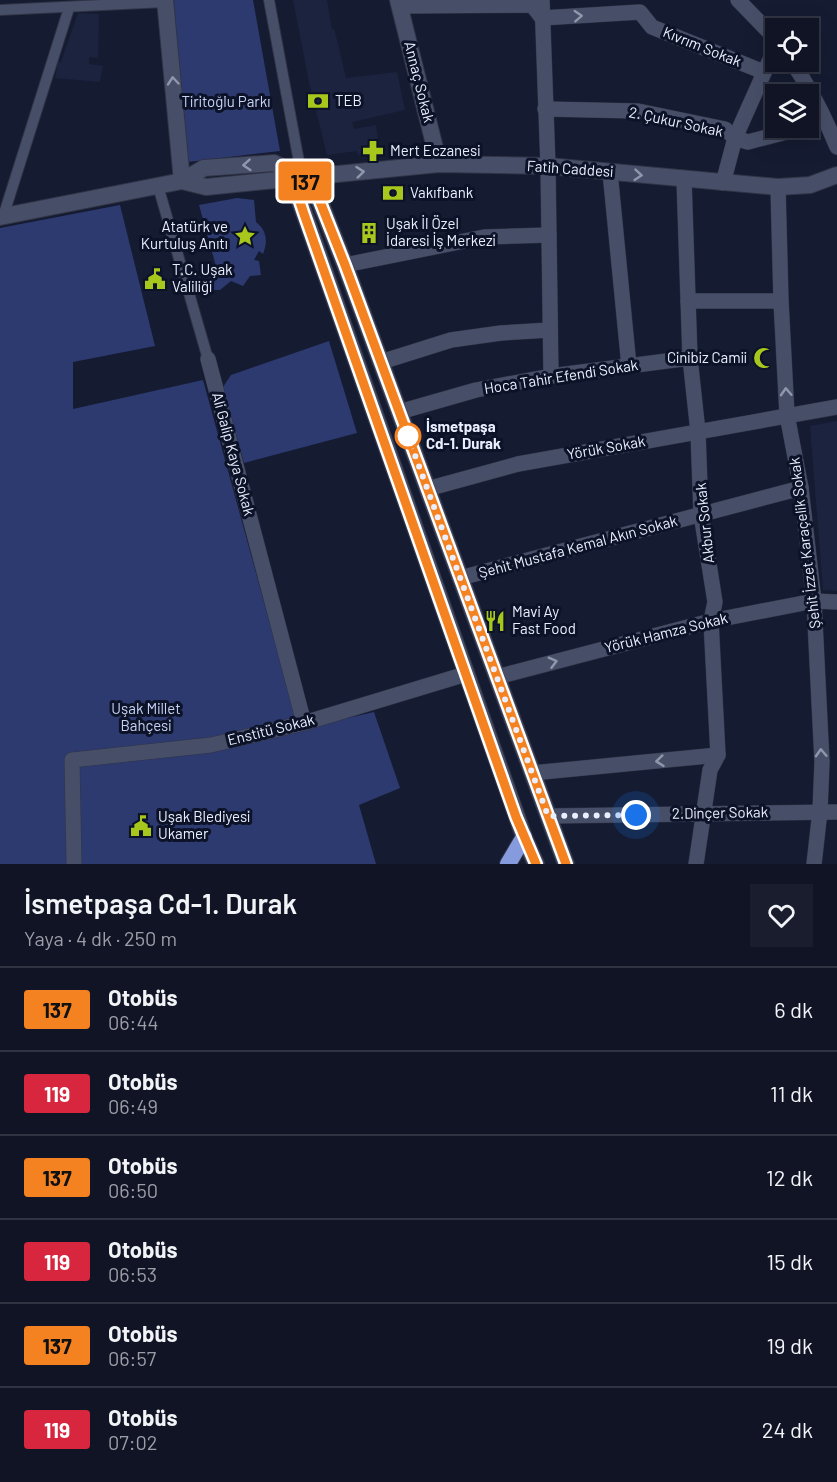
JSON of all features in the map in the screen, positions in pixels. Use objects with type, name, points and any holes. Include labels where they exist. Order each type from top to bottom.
[{"type":"highway","points":[[508,864],[524,837]]},
{"type":"main road","points":[[165,1],[182,181]]},
{"type":"main road","name":"Annaç Sokak","points":[[399,3],[439,164]]},
{"type":"main road","points":[[1,216],[182,181],[204,168],[274,163],[302,178],[315,189],[566,864]]},
{"type":"main road","name":"Fatih Caddesi","points":[[302,178],[439,164],[548,166],[778,186],[810,185],[837,175]]},
{"type":"main road","points":[[302,178],[297,193],[524,837],[536,864]]},
{"type":"street","points":[[269,0],[302,178]]},
{"type":"street","points":[[542,0],[548,166],[551,376]]},
{"type":"street","points":[[738,0],[765,28]]},
{"type":"street","points":[[0,10],[165,1]]},
{"type":"street","points":[[399,3],[532,5],[542,18]]},
{"type":"street","points":[[1,216],[69,8]]},
{"type":"street","name":"Kıvrım Sokak","points":[[542,18],[640,12],[652,27],[764,72]]},
{"type":"street","points":[[723,183],[735,138],[764,72]]},
{"type":"street","points":[[800,72],[827,121],[837,147]]},
{"type":"street","name":"2. Çukur Sokak","points":[[545,109],[638,111],[725,129],[735,138],[748,142],[765,138]]},
{"type":"street","points":[[819,123],[827,121]]},
{"type":"street","points":[[610,172],[629,366]]},
{"type":"street","name":"Akbur Sokak","points":[[684,179],[690,358],[698,432],[701,514],[715,602],[711,621],[718,755],[710,770],[696,864]]},
{"type":"street","name":"Ali Galip Kaya Sokak","points":[[158,186],[208,359],[304,723]]},
{"type":"street","name":"Şehit İzzet Karaçelik Sokak","points":[[778,186],[787,415],[801,488],[814,601],[822,762],[820,811],[814,864]]},
{"type":"street","points":[[345,265],[484,237],[549,235]]},
{"type":"street","points":[[688,301],[781,301]]},
{"type":"street","points":[[381,362],[451,340],[501,333],[550,330]]},
{"type":"street","name":"Hoca Tahir Efendi Sokak","points":[[399,412],[476,390],[551,376],[690,358]]},
{"type":"street","name":"Yörük Sokak","points":[[428,489],[518,464],[837,407]]},
{"type":"street","name":"Şehit Mustafa Kemal Akın Sokak","points":[[460,578],[801,488]]},
{"type":"street","name":"Yörük Hamza Sokak","points":[[497,677],[711,621],[814,601],[837,602]]},
{"type":"street","name":"Enstitü Sokak","points":[[74,864],[72,760],[211,745],[304,723],[466,674]]},
{"type":"street","points":[[532,773],[718,755]]},
{"type":"street","name":"2.Dinçer Sokak","points":[[548,816],[837,812]]},
{"type":"shaded area","points":[[293,0],[327,0],[332,29],[334,29],[346,78],[397,72],[405,110],[352,122],[354,129],[376,125],[380,153],[358,155],[357,151],[327,155],[309,82]]},
{"type":"shaded area","points":[[78,13],[99,14],[98,58],[89,57],[89,64],[103,66],[100,82],[55,78],[58,62],[61,62]]},
{"type":"shaded area","points":[[837,421],[837,591],[823,590],[810,426]]},
{"type":"green space","name":"Tiritoğlu Parkı","points":[[170,0],[253,0],[280,151],[188,162]]},
{"type":"green space","points":[[237,198],[254,200],[256,222],[260,225],[266,241],[263,254],[259,251],[254,260],[259,261],[261,275],[250,276],[243,286],[231,281],[220,290],[214,290],[210,287],[209,278],[217,270],[199,205]]},
{"type":"green space","name":"Uşak Millet Bahçesi","points":[[120,205],[155,346],[73,362],[73,409],[203,380],[299,729],[374,712],[400,788],[359,805],[376,864],[0,864],[0,228]]},
{"type":"green space","points":[[329,341],[357,433],[244,463],[223,387],[231,375]]},
{"type":"bus line","name":"137","points":[[536,864],[516,817],[304,214],[297,193],[302,178],[315,189],[345,265],[566,864]]},
{"type":"place","name":"TEB","points":[[318,101]]},
{"type":"place","name":"Mert Eczanesi","points":[[373,151]]},
{"type":"place","name":"Vakıfbank","points":[[393,193]]},
{"type":"place","name":"Uşak İl Özel İdaresi İş Merkezi","points":[[369,233]]},
{"type":"place","name":"Atatürk ve Kurtuluş Anıtı","points":[[245,236]]},
{"type":"place","name":"T.C. Uşak Valiliği","points":[[155,279]]},
{"type":"place","name":"Cinibiz Camii","points":[[764,358]]},
{"type":"place","name":"İsmetpaşa Cd-1. Durak","points":[[408,436]]},
{"type":"place","name":"Mavi Ay Fast Food","points":[[495,621]]},
{"type":"place","name":"Uşak Blediyesi Ukamer","points":[[141,826]]},
{"type":"route","points":[[408,436],[406,431],[548,816],[636,815]]}]
